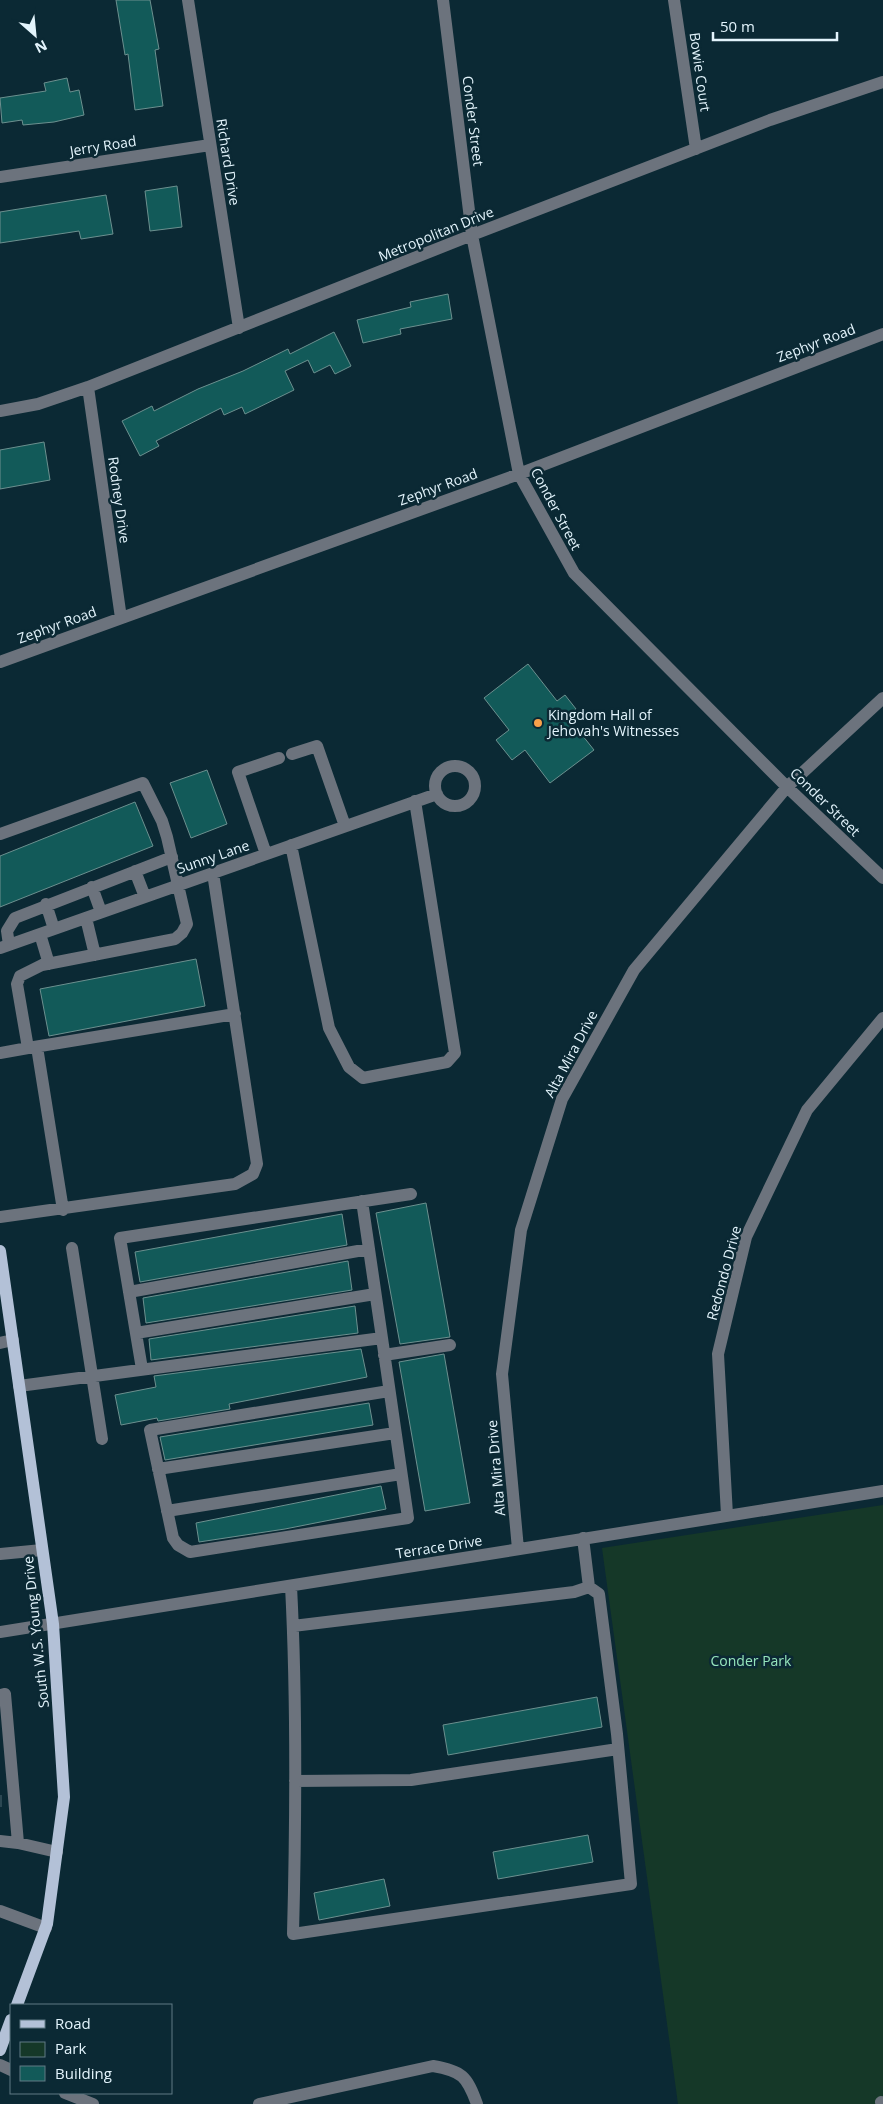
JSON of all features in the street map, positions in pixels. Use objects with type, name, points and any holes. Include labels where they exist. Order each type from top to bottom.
[{"type":"main road","name":"South W.S. Young Drive","points":[[0,1251],[6,1342],[19,1386],[53,1624],[64,1797],[46,1928],[17,2004]]},
{"type":"main road","points":[[0,2050],[10,2023]]},
{"type":"street","name":"Richard Drive","points":[[188,0],[239,328]]},
{"type":"street","name":"Conder Street","points":[[443,0],[472,235],[519,474],[574,573],[787,787],[883,878]]},
{"type":"street","name":"Bowie Court","points":[[674,0],[696,149]]},
{"type":"street","name":"Metropolitan Drive","points":[[0,411],[38,404],[88,387],[472,235],[770,120],[883,82]]},
{"type":"street","name":"Jerry Road","points":[[0,177],[210,145]]},
{"type":"street","name":"Zephyr Road","points":[[0,662],[519,474],[883,334]]},
{"type":"street","name":"Rodney Drive","points":[[88,387],[121,618]]},
{"type":"street","name":"Alta Mira Drive","points":[[518,1549],[502,1374],[521,1230],[562,1099],[634,970],[787,787],[883,698]]},
{"type":"street","points":[[292,754],[317,746],[345,826]]},
{"type":"street","points":[[266,854],[238,772],[279,758]]},
{"type":"street","points":[[0,834],[143,783],[162,821],[187,924],[182,933],[175,939],[49,964],[20,976],[17,984],[32,1048],[63,1210]]},
{"type":"street","name":"Sunny Lane","points":[[5,946],[437,794]]},
{"type":"street","points":[[291,845],[330,1028],[349,1067],[363,1078],[447,1062],[455,1053],[415,801]]},
{"type":"street","points":[[5,946],[7,931],[15,918],[46,904],[172,857]]},
{"type":"street","points":[[135,871],[146,897]]},
{"type":"street","points":[[0,1217],[63,1210],[234,1184],[253,1174],[257,1164],[213,873]]},
{"type":"street","points":[[92,887],[101,912]]},
{"type":"street","points":[[46,904],[54,929]]},
{"type":"street","points":[[86,918],[95,955]]},
{"type":"street","points":[[40,934],[49,964]]},
{"type":"street","points":[[0,1053],[235,1014]]},
{"type":"street","name":"Redondo Drive","points":[[728,1515],[718,1354],[746,1236],[807,1110],[883,1018]]},
{"type":"street","points":[[142,1370],[120,1238],[411,1194]]},
{"type":"street","points":[[362,1201],[408,1518],[190,1552],[178,1545],[172,1538],[150,1430],[389,1391]]},
{"type":"street","points":[[72,1248],[102,1438]]},
{"type":"street","points":[[129,1292],[369,1250]]},
{"type":"street","points":[[136,1333],[375,1294]]},
{"type":"street","points":[[19,1386],[382,1338]]},
{"type":"street","points":[[384,1356],[450,1345]]},
{"type":"street","points":[[158,1469],[395,1433]]},
{"type":"street","points":[[167,1511],[401,1474]]},
{"type":"street","name":"Terrace Drive","points":[[0,1632],[883,1491]]},
{"type":"street","points":[[290,1586],[293,1626],[295,1781],[293,1934],[631,1884],[618,1749],[599,1594],[589,1587],[583,1538]]},
{"type":"street","points":[[0,1554],[42,1550]]},
{"type":"street","points":[[293,1626],[574,1592],[589,1587]]},
{"type":"street","points":[[0,1695],[5,1694],[4,1730],[8,1800],[18,1843]]},
{"type":"street","points":[[295,1781],[411,1780],[618,1749]]},
{"type":"street","points":[[0,1841],[57,1852]]},
{"type":"street","points":[[1,1915],[46,1928]]},
{"type":"street","points":[[259,2104],[433,2066],[455,2070],[470,2084],[477,2104]]},
{"type":"street","points":[[68,2094],[93,2104]]},
{"type":"green space","name":"Conder Park","points":[[883,1505],[883,2104],[678,2104],[602,1548]]},
{"type":"building","points":[[116,0],[150,0],[159,49],[155,50],[163,106],[135,110],[128,54],[125,55]]},
{"type":"building","points":[[67,78],[70,92],[79,90],[84,115],[54,122],[23,125],[22,120],[2,123],[0,98],[46,91],[44,83]]},
{"type":"building","points":[[177,186],[182,227],[150,231],[145,191]]},
{"type":"building","points":[[106,195],[113,234],[81,239],[79,231],[0,243],[0,212]]},
{"type":"building","points":[[448,294],[452,319],[400,329],[401,334],[363,343],[357,320],[411,307],[410,302]]},
{"type":"building","points":[[334,332],[351,366],[335,374],[330,365],[314,373],[308,360],[285,371],[294,390],[245,414],[242,407],[224,415],[221,408],[156,441],[159,446],[140,456],[122,421],[152,406],[154,411],[288,349],[290,354]]},
{"type":"building","points":[[44,442],[50,480],[0,489],[0,450]]},
{"type":"building","name":"Kingdom Hall of Jehovah's Witnesses","points":[[528,664],[557,701],[565,695],[576,709],[567,716],[594,750],[550,783],[525,750],[512,760],[496,740],[509,730],[484,698]]},
{"type":"building","points":[[207,770],[227,824],[191,838],[170,783]]},
{"type":"building","points":[[135,802],[153,846],[0,907],[0,856]]},
{"type":"building","points":[[196,959],[205,1006],[49,1036],[40,989]]},
{"type":"building","points":[[426,1203],[450,1337],[400,1344],[376,1213]]},
{"type":"building","points":[[342,1214],[347,1245],[140,1282],[135,1252]]},
{"type":"building","points":[[348,1261],[352,1290],[146,1323],[143,1298]]},
{"type":"building","points":[[355,1306],[358,1333],[151,1360],[149,1339]]},
{"type":"building","points":[[361,1349],[367,1377],[229,1404],[230,1409],[158,1421],[157,1418],[121,1425],[115,1395],[156,1387],[154,1376]]},
{"type":"building","points":[[444,1354],[470,1503],[425,1511],[399,1362]]},
{"type":"building","points":[[369,1403],[373,1425],[165,1460],[160,1437]]},
{"type":"building","points":[[381,1486],[386,1509],[285,1529],[199,1542],[196,1523]]},
{"type":"building","points":[[597,1697],[602,1727],[448,1755],[443,1725]]},
{"type":"building","points":[[588,1835],[593,1862],[498,1879],[493,1852]]},
{"type":"building","points":[[384,1879],[390,1906],[319,1920],[314,1893]]},
{"type":"place","name":"Kingdom Hall of Jehovah's Witnesses","points":[[538,723]]}]
